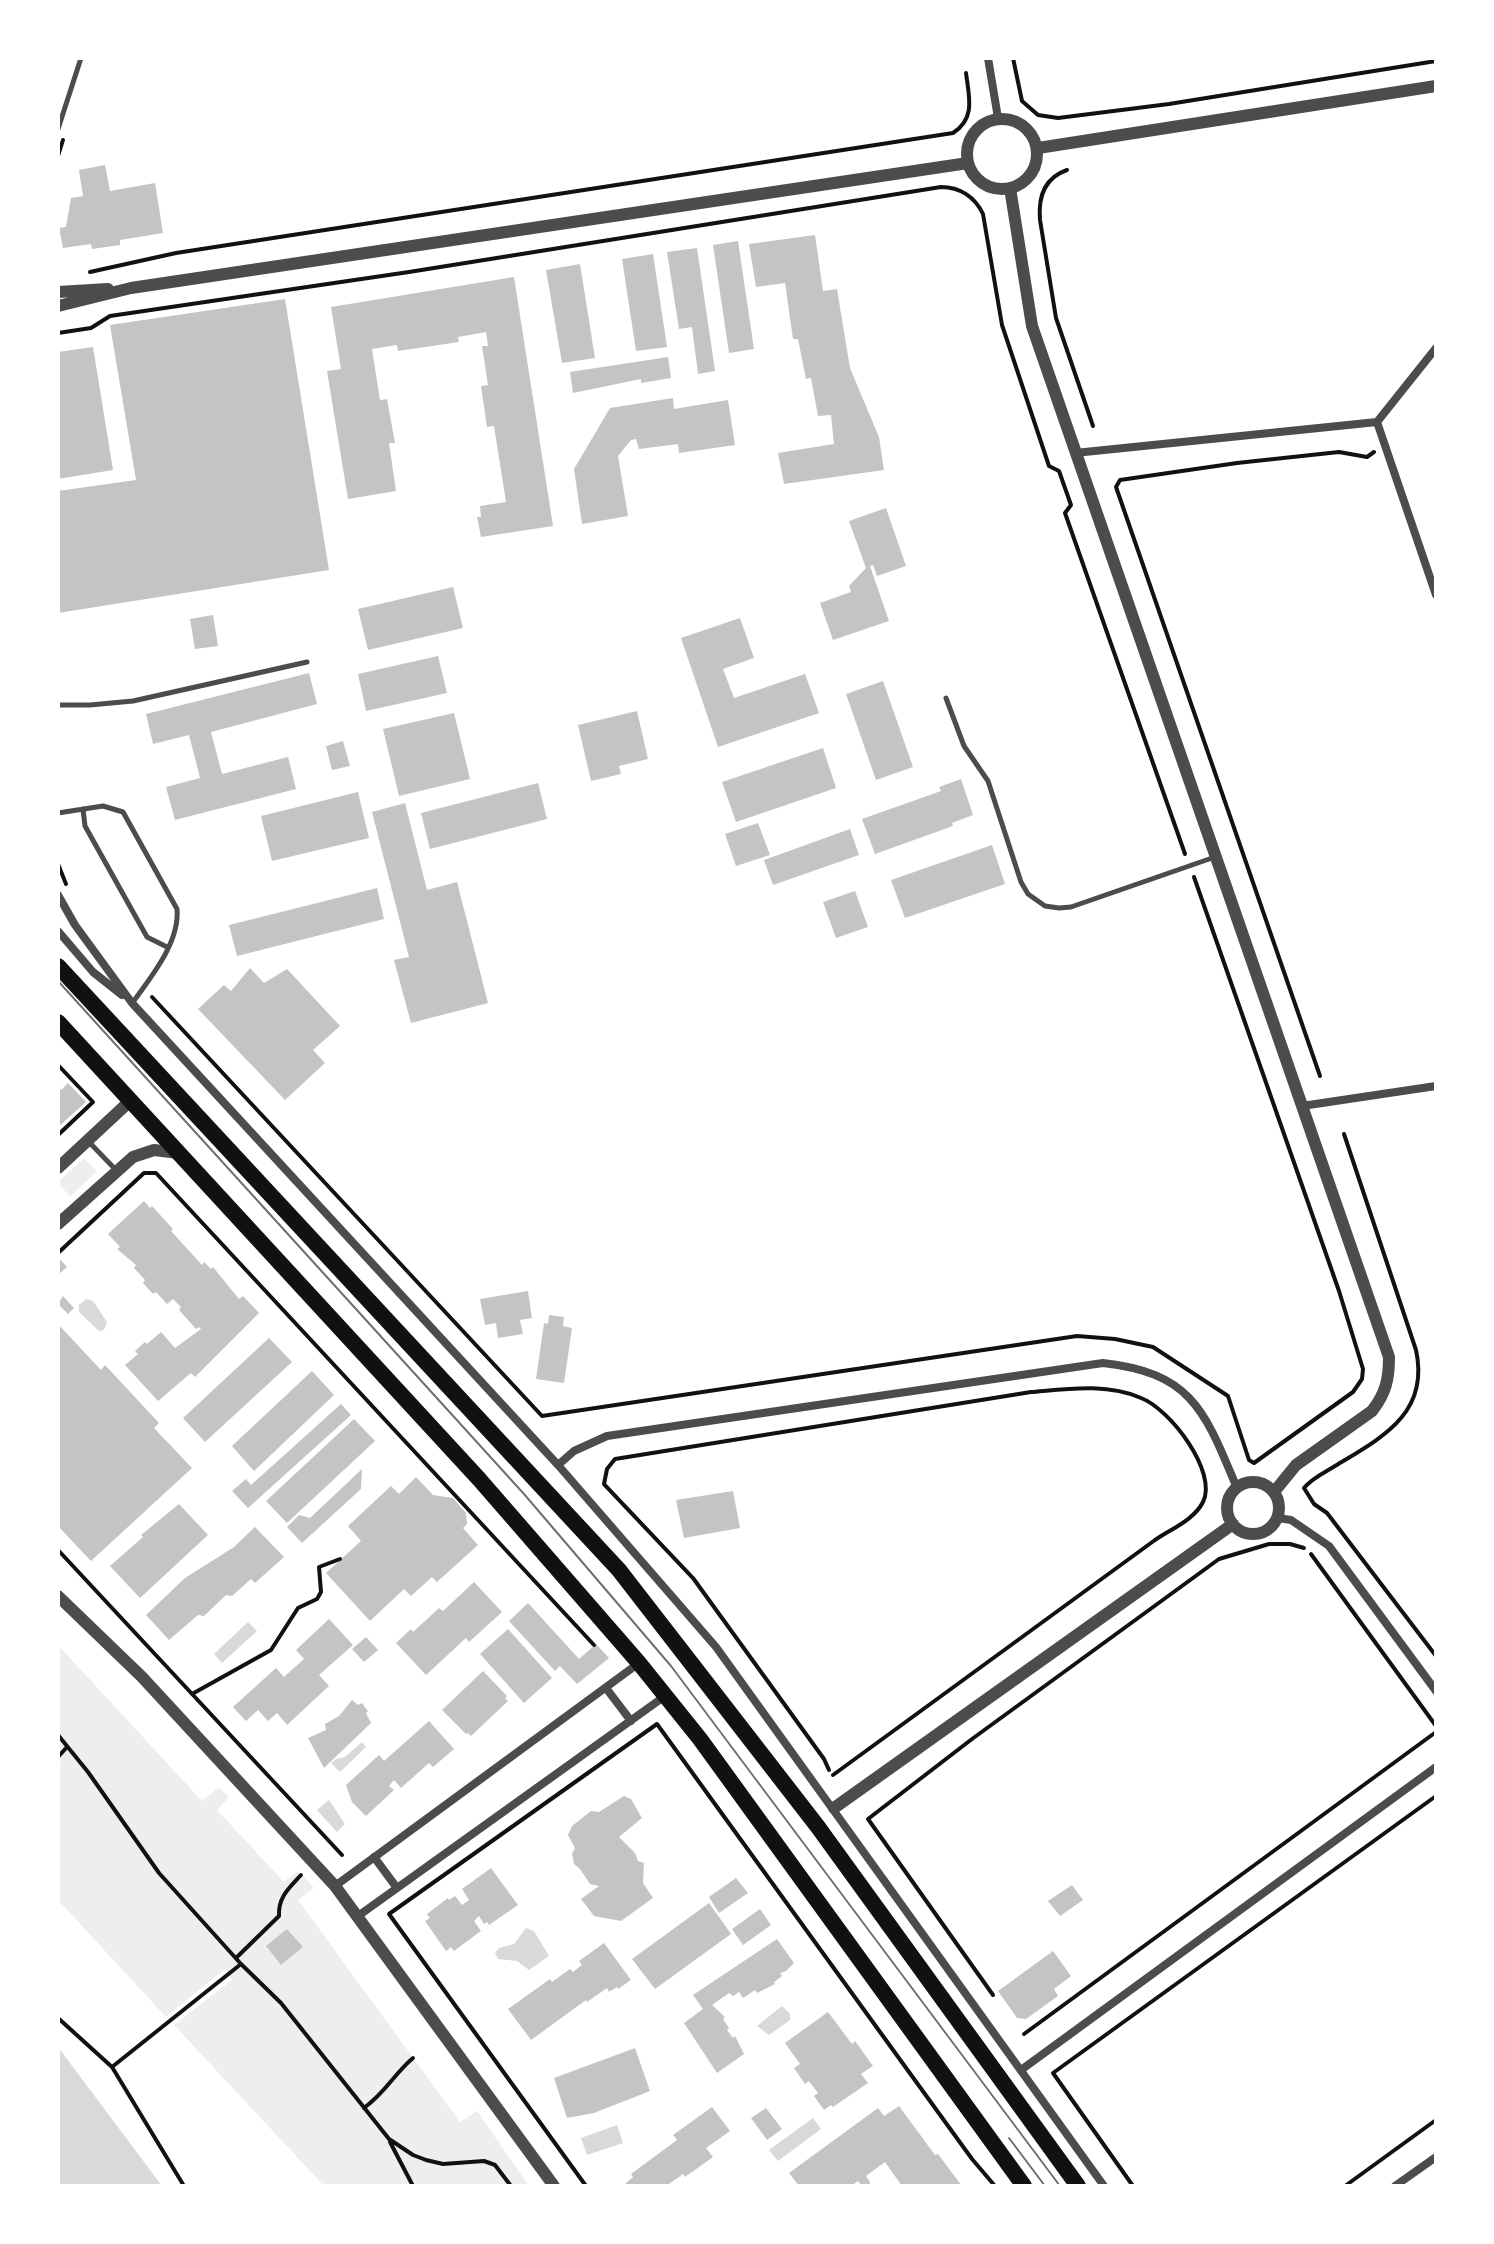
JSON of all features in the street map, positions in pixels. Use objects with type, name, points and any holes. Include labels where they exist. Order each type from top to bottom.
[{"type":"highway","points":[[58,966],[619,1570],[818,1827],[1078,2186]]},
{"type":"highway","points":[[58,1022],[479,1479],[639,1663],[700,1739],[1024,2186]]},
{"type":"street","points":[[988,58],[998,118]]},
{"type":"street","points":[[1038,148],[1436,86]]},
{"type":"street","points":[[998,118],[1019,122],[1028,129],[1038,148],[1038,159],[1028,178],[1010,188],[999,189],[980,181],[968,163],[970,139],[977,129],[998,118]]},
{"type":"street","points":[[58,292],[131,288],[968,163]]},
{"type":"street","points":[[1010,188],[1032,326],[1389,1357],[1389,1379],[1372,1411],[1296,1465],[1274,1492]]},
{"type":"street","points":[[61,306],[131,288]]},
{"type":"street","points":[[1075,453],[1377,422],[1436,348]]},
{"type":"street","points":[[1377,422],[1436,595]]},
{"type":"street","points":[[58,895],[75,925],[132,1003],[558,1465],[716,1647],[1104,2186]]},
{"type":"street","points":[[58,931],[93,972],[132,1003]]},
{"type":"street","points":[[1302,1106],[1436,1086]]},
{"type":"street","points":[[58,1168],[130,1101]]},
{"type":"street","points":[[58,1224],[133,1157],[148,1150],[179,1153]]},
{"type":"street","points":[[558,1465],[574,1451],[607,1436],[1103,1363],[1150,1371],[1181,1390],[1211,1425],[1237,1488]]},
{"type":"street","points":[[1260,1482],[1274,1492],[1278,1500],[1278,1518],[1273,1525],[1257,1534],[1240,1530],[1233,1524],[1229,1517],[1228,1501],[1237,1488],[1260,1482]]},
{"type":"street","points":[[1278,1518],[1291,1520],[1329,1546],[1436,1691]]},
{"type":"street","points":[[834,1808],[1233,1524]]},
{"type":"street","points":[[58,1596],[142,1677],[335,1886],[554,2186]]},
{"type":"street","points":[[335,1886],[639,1663]]},
{"type":"street","points":[[606,1688],[631,1721]]},
{"type":"street","points":[[358,1916],[665,1696]]},
{"type":"street","points":[[1021,2070],[1436,1767]]},
{"type":"street","points":[[374,1857],[397,1888]]},
{"type":"street","points":[[1395,2186],[1436,2157]]},
{"type":"lane","points":[[58,129],[81,58]]},
{"type":"lane","points":[[58,705],[133,701],[307,662]]},
{"type":"lane","points":[[946,698],[964,746],[988,781],[1021,882],[1035,900],[1059,908],[1071,907],[1215,857]]},
{"type":"lane","points":[[58,813],[108,806],[119,810],[128,819],[177,909],[177,918],[157,969],[132,1003]]},
{"type":"lane","points":[[83,809],[85,826],[144,931],[150,940],[167,947]]},
{"type":"lane","points":[[87,1140],[116,1170]]},
{"type":"path","points":[[1013,58],[1022,101],[1038,115],[1058,118],[1169,104],[1436,61]]},
{"type":"path","points":[[82,273],[176,253],[953,133],[967,122],[970,114],[966,73]]},
{"type":"path","points":[[1067,170],[1057,173],[1042,192],[1040,220],[1056,318],[1093,426]]},
{"type":"path","points":[[58,333],[91,328],[110,316],[941,187],[956,189],[976,202],[983,214],[1002,325],[1049,466],[1059,471],[1071,505],[1065,513],[1339,1291],[1363,1369],[1362,1379],[1353,1392],[1254,1463],[1249,1460],[1228,1396],[1153,1347],[1115,1339],[1077,1336],[542,1416],[152,997]]},
{"type":"path","points":[[1320,1076],[1116,487],[1120,480],[1237,463],[1346,452],[1367,457]]},
{"type":"path","points":[[58,1065],[93,1102],[58,1135]]},
{"type":"path","points":[[58,1253],[144,1173],[156,1173],[594,1645]]},
{"type":"path","points":[[1093,1388],[1141,1398],[1162,1410],[1183,1433],[1196,1456],[1205,1487],[1205,1499],[1197,1512],[831,1773],[693,1578],[604,1484],[607,1469],[615,1459],[1031,1392],[1093,1388]]},
{"type":"path","points":[[993,1995],[868,1819],[1219,1559],[1269,1544],[1305,1548],[1315,1557],[1436,1729],[1024,2034]]},
{"type":"path","points":[[58,1550],[342,1855]]},
{"type":"path","points":[[192,1694],[271,1650],[298,1608],[317,1599],[321,1592],[319,1567],[340,1559]]},
{"type":"path","points":[[586,2186],[389,1914],[657,1724],[972,2159],[995,2186]]},
{"type":"path","points":[[58,1735],[159,1873],[236,1959],[281,2003],[389,2139],[413,2186]]},
{"type":"path","points":[[58,1757],[68,1746]]},
{"type":"path","points":[[1133,2186],[1053,2073],[1436,1796]]},
{"type":"path","points":[[236,1959],[279,1916],[278,1904],[282,1896],[301,1875]]},
{"type":"path","points":[[112,2067],[241,1964]]},
{"type":"path","points":[[58,2018],[112,2067],[184,2186]]},
{"type":"path","points":[[364,2108],[391,2085],[413,2058]]},
{"type":"path","points":[[1345,2186],[1436,2120]]},
{"type":"path","points":[[389,2139],[413,2155],[443,2164],[484,2161],[495,2165],[511,2186]]},
{"type":"shaded area","points":[[84,1158],[97,1171],[70,1197],[58,1182]]},
{"type":"shaded area","points":[[86,1299],[93,1301],[107,1322],[104,1330],[99,1331],[79,1312],[79,1305]]},
{"type":"shaded area","points":[[248,1622],[257,1631],[222,1663],[214,1654]]},
{"type":"shaded area","points":[[58,1645],[202,1801],[219,1787],[229,1797],[217,1810],[284,1882],[298,1871],[314,1888],[298,1900],[460,2122],[477,2111],[529,2186],[324,2186],[174,2025],[232,1980],[225,1969],[166,2017],[58,1900],[58,1768],[62,1763],[58,1759]]},
{"type":"shaded area","points":[[362,1742],[366,1747],[340,1772],[331,1763],[345,1757]]},
{"type":"shaded area","points":[[329,1800],[345,1824],[337,1832],[317,1810]]},
{"type":"shaded area","points":[[526,1928],[534,1931],[549,1956],[529,1970],[517,1961],[498,1959],[495,1953],[499,1948],[514,1944]]},
{"type":"shaded area","points":[[782,2006],[790,2014],[790,2020],[769,2035],[757,2026]]},
{"type":"shaded area","points":[[58,2047],[162,2186],[58,2186]]},
{"type":"shaded area","points":[[813,2118],[821,2129],[778,2161],[769,2150]]},
{"type":"shaded area","points":[[617,2125],[623,2143],[587,2155],[581,2138]]},
{"type":"building","points":[[105,165],[110,191],[155,183],[163,233],[120,240],[120,245],[92,249],[91,244],[63,248],[59,228],[66,227],[71,198],[83,196],[79,170]]},
{"type":"building","points":[[815,235],[823,291],[837,289],[850,368],[879,437],[884,470],[784,484],[778,453],[834,444],[831,415],[818,416],[811,378],[806,379],[798,339],[793,339],[785,283],[756,287],[749,244]]},
{"type":"building","points":[[738,241],[754,349],[729,353],[713,245]]},
{"type":"building","points":[[697,248],[715,371],[698,374],[692,327],[679,329],[667,252]]},
{"type":"building","points":[[653,254],[667,347],[636,351],[622,259]]},
{"type":"building","points":[[580,264],[595,358],[562,363],[546,270]]},
{"type":"building","points":[[514,277],[553,526],[481,537],[477,517],[481,517],[480,506],[506,502],[494,426],[487,427],[481,386],[488,385],[482,346],[488,346],[486,332],[458,337],[459,342],[398,351],[397,345],[372,349],[380,400],[387,399],[395,443],[389,443],[396,491],[348,499],[327,371],[341,369],[331,307]]},
{"type":"building","points":[[285,299],[329,570],[58,613],[58,491],[136,480],[110,325]]},
{"type":"building","points":[[93,347],[113,470],[58,479],[58,352]]},
{"type":"building","points":[[668,357],[671,378],[641,383],[641,379],[573,393],[570,372]]},
{"type":"building","points":[[673,398],[674,409],[728,400],[735,445],[679,453],[678,444],[639,449],[636,439],[631,440],[618,456],[628,516],[582,524],[574,469],[610,408]]},
{"type":"building","points":[[886,508],[906,566],[877,576],[873,565],[870,566],[889,621],[833,640],[820,603],[851,592],[849,586],[866,568],[849,521]]},
{"type":"building","points":[[453,587],[463,628],[368,650],[358,609]]},
{"type":"building","points":[[213,615],[218,646],[195,649],[190,619]]},
{"type":"building","points":[[740,618],[754,658],[723,669],[734,698],[805,674],[819,713],[718,747],[681,638]]},
{"type":"building","points":[[438,656],[447,693],[366,711],[358,674]]},
{"type":"building","points":[[309,673],[317,704],[211,732],[222,774],[288,757],[296,789],[175,820],[166,787],[200,778],[189,735],[153,744],[146,714]]},
{"type":"building","points":[[883,681],[913,767],[876,780],[846,694]]},
{"type":"building","points":[[637,711],[648,759],[619,766],[621,774],[591,781],[578,725]]},
{"type":"building","points":[[454,713],[470,779],[399,796],[383,729]]},
{"type":"building","points":[[343,741],[350,766],[332,770],[326,746]]},
{"type":"building","points":[[823,748],[836,788],[736,822],[722,782]]},
{"type":"building","points":[[961,779],[973,815],[952,823],[953,826],[875,854],[862,819],[941,791],[939,787]]},
{"type":"building","points":[[538,783],[547,819],[430,849],[421,813]]},
{"type":"building","points":[[358,792],[369,838],[272,861],[261,816]]},
{"type":"building","points":[[405,803],[427,890],[457,882],[488,1003],[411,1023],[394,960],[409,957],[372,812]]},
{"type":"building","points":[[758,823],[770,855],[736,866],[725,834]]},
{"type":"building","points":[[850,829],[859,855],[773,885],[764,860]]},
{"type":"building","points":[[992,845],[1005,884],[905,918],[891,880]]},
{"type":"building","points":[[377,888],[384,919],[237,956],[229,925]]},
{"type":"building","points":[[855,891],[868,927],[836,938],[823,902]]},
{"type":"building","points":[[250,968],[264,983],[287,969],[340,1026],[313,1050],[325,1063],[285,1100],[198,1009],[224,985],[231,991]]},
{"type":"building","points":[[68,1083],[86,1102],[58,1127],[58,1087],[61,1090]]},
{"type":"building","points":[[144,1201],[173,1229],[171,1231],[202,1265],[204,1262],[211,1269],[213,1267],[239,1299],[243,1296],[259,1313],[195,1377],[191,1373],[158,1401],[125,1365],[138,1354],[135,1351],[161,1332],[175,1348],[201,1329],[196,1329],[173,1299],[167,1304],[156,1292],[153,1294],[134,1268],[136,1265],[117,1249],[120,1247],[108,1234]]},
{"type":"building","points":[[58,1257],[67,1267],[58,1275]]},
{"type":"building","points":[[528,1291],[532,1318],[520,1320],[523,1334],[498,1338],[496,1323],[485,1325],[480,1299]]},
{"type":"building","points":[[63,1296],[74,1308],[68,1314],[58,1304]]},
{"type":"building","points":[[549,1315],[564,1317],[563,1326],[572,1328],[564,1383],[536,1379],[544,1323],[548,1324]]},
{"type":"building","points":[[58,1324],[101,1370],[105,1365],[159,1423],[154,1428],[192,1468],[91,1561],[58,1526]]},
{"type":"building","points":[[269,1338],[292,1362],[205,1442],[183,1418]]},
{"type":"building","points":[[312,1371],[334,1395],[254,1471],[232,1446]]},
{"type":"building","points":[[341,1404],[351,1415],[248,1508],[232,1491],[246,1479],[251,1485]]},
{"type":"building","points":[[354,1419],[375,1441],[287,1523],[266,1501]]},
{"type":"building","points":[[362,1469],[361,1489],[302,1543],[287,1527],[299,1515],[310,1518]]},
{"type":"building","points":[[416,1477],[433,1495],[453,1498],[466,1513],[467,1524],[463,1528],[478,1545],[437,1582],[432,1577],[411,1596],[404,1589],[370,1621],[326,1573],[361,1541],[348,1526],[391,1486],[399,1494]]},
{"type":"building","points":[[733,1491],[740,1528],[684,1538],[676,1500]]},
{"type":"building","points":[[179,1504],[208,1535],[140,1598],[110,1566]]},
{"type":"building","points":[[255,1527],[284,1557],[255,1583],[251,1579],[232,1596],[226,1595],[204,1616],[198,1615],[169,1640],[146,1615],[185,1578],[234,1547]]},
{"type":"building","points":[[474,1582],[502,1612],[469,1642],[466,1638],[426,1675],[396,1643],[439,1608],[443,1611]]},
{"type":"building","points":[[528,1603],[579,1659],[596,1644],[609,1658],[577,1684],[560,1666],[555,1671],[509,1621]]},
{"type":"building","points":[[329,1619],[353,1645],[319,1675],[329,1686],[287,1725],[277,1713],[268,1721],[258,1710],[246,1721],[233,1707],[276,1668],[284,1677],[304,1659],[296,1650]]},
{"type":"building","points":[[508,1629],[552,1678],[524,1703],[480,1654]]},
{"type":"building","points":[[366,1637],[378,1650],[364,1662],[352,1649]]},
{"type":"building","points":[[483,1671],[507,1696],[508,1701],[471,1736],[442,1710]]},
{"type":"building","points":[[352,1700],[358,1705],[362,1703],[371,1723],[324,1768],[308,1738],[326,1730],[325,1724],[339,1716]]},
{"type":"building","points":[[429,1721],[454,1749],[433,1767],[429,1763],[401,1788],[394,1780],[389,1786],[394,1790],[366,1816],[352,1802],[346,1785],[379,1755],[384,1761]]},
{"type":"building","points":[[624,1796],[631,1799],[642,1818],[619,1837],[635,1853],[638,1861],[644,1863],[643,1883],[653,1898],[621,1921],[594,1916],[581,1899],[599,1886],[590,1884],[574,1864],[572,1854],[575,1848],[568,1835],[572,1826],[591,1811],[599,1812]]},
{"type":"building","points":[[491,1868],[518,1905],[489,1925],[487,1922],[484,1924],[479,1916],[474,1921],[481,1931],[454,1951],[451,1947],[446,1951],[425,1921],[430,1918],[427,1914],[448,1898],[455,1896],[462,1905],[469,1900],[462,1889]]},
{"type":"building","points":[[736,1878],[748,1893],[719,1913],[709,1897]]},
{"type":"building","points":[[1072,1885],[1083,1900],[1060,1916],[1048,1901]]},
{"type":"building","points":[[709,1903],[731,1934],[655,1989],[632,1959]]},
{"type":"building","points":[[760,1909],[771,1925],[743,1945],[732,1929]]},
{"type":"building","points":[[287,1929],[303,1947],[281,1965],[266,1946]]},
{"type":"building","points":[[777,1939],[794,1963],[780,1973],[782,1976],[775,1984],[757,1993],[755,1990],[743,1998],[739,1992],[733,1996],[729,1993],[712,2005],[725,2017],[727,2030],[733,2038],[735,2036],[744,2054],[717,2073],[684,2023],[703,2009],[693,1995]]},
{"type":"building","points":[[604,1943],[631,1980],[618,1989],[609,1992],[607,1988],[586,2000],[531,2040],[508,2009],[550,1979],[552,1982],[570,1969],[573,1972],[582,1965],[579,1961]]},
{"type":"building","points":[[1053,1951],[1071,1976],[1054,1989],[1058,1996],[1026,2019],[1017,2018],[998,1991]]},
{"type":"building","points":[[828,2012],[873,2066],[861,2074],[868,2083],[824,2110],[814,2096],[818,2093],[809,2081],[805,2084],[794,2068],[800,2064],[785,2043]]},
{"type":"building","points":[[635,2048],[650,2091],[594,2113],[567,2118],[554,2078]]},
{"type":"building","points":[[899,2106],[962,2186],[902,2186],[885,2162],[866,2176],[870,2186],[862,2186],[858,2181],[851,2186],[799,2186],[789,2173],[878,2108],[884,2116]]},
{"type":"building","points":[[712,2107],[730,2131],[706,2148],[713,2157],[666,2186],[625,2184],[633,2177],[631,2174],[677,2140],[673,2135]]},
{"type":"building","points":[[766,2108],[782,2129],[767,2140],[751,2118]]},
{"type":"tram line","points":[[58,981],[524,1494],[671,1666],[1060,2186]]},
{"type":"tram line","points":[[1009,2138],[1045,2186]]}]
